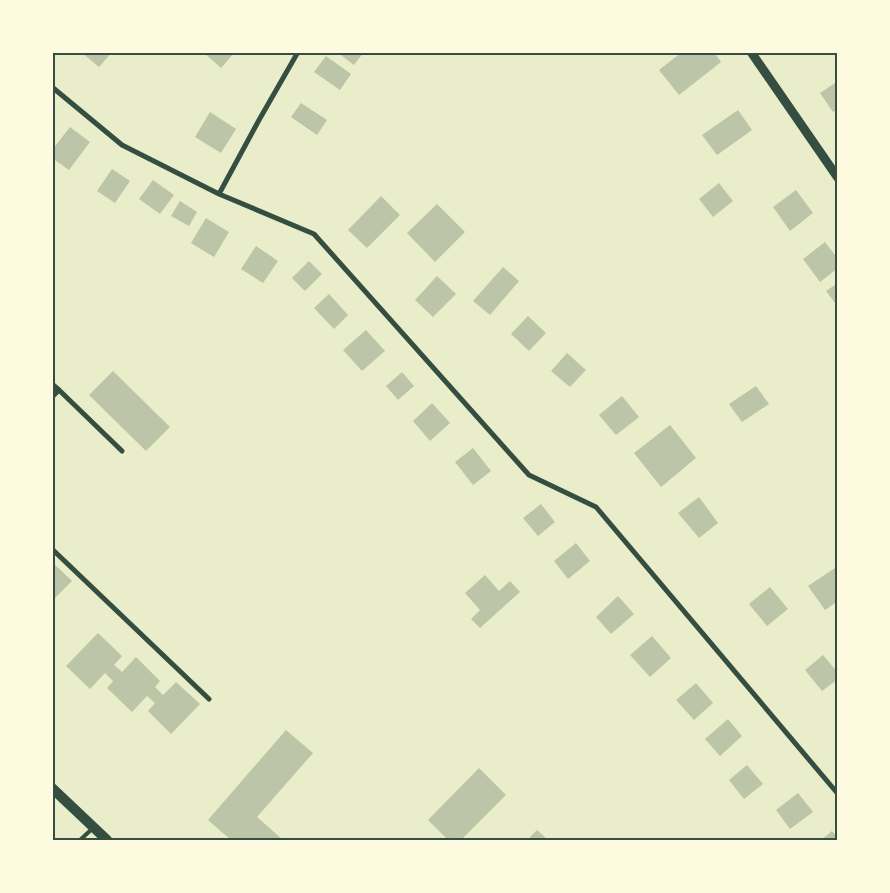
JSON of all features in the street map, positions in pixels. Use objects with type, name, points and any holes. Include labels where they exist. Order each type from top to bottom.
[{"type":"main road","points":[[52,788],[107,840]]},
{"type":"street","points":[[219,194],[298,52]]},
{"type":"street","points":[[753,53],[838,178]]},
{"type":"street","points":[[52,87],[122,145],[219,194],[314,234],[529,475],[596,507],[838,794]]},
{"type":"street","points":[[52,384],[122,451]]},
{"type":"street","points":[[52,397],[59,390]]},
{"type":"street","points":[[52,549],[209,699]]},
{"type":"lane","points":[[80,840],[93,827]]},
{"type":"building","points":[[81,52],[112,52],[99,67]]},
{"type":"building","points":[[203,52],[232,52],[233,54],[221,68]]},
{"type":"building","points":[[337,52],[364,52],[354,65]]},
{"type":"building","points":[[682,52],[714,52],[721,62],[679,95],[659,70]]},
{"type":"building","points":[[326,56],[351,74],[340,90],[314,72]]},
{"type":"building","points":[[838,81],[838,109],[833,112],[820,93]]},
{"type":"building","points":[[301,103],[327,120],[317,135],[291,117]]},
{"type":"building","points":[[738,110],[752,130],[717,155],[702,135]]},
{"type":"building","points":[[210,112],[236,129],[221,153],[195,137]]},
{"type":"building","points":[[70,127],[90,142],[69,170],[52,158],[52,150]]},
{"type":"building","points":[[112,169],[130,181],[115,203],[97,191]]},
{"type":"building","points":[[153,180],[174,195],[160,214],[139,199]]},
{"type":"building","points":[[719,183],[733,201],[713,217],[699,199]]},
{"type":"building","points":[[796,190],[813,213],[790,231],[773,207]]},
{"type":"building","points":[[381,196],[400,215],[367,248],[348,230]]},
{"type":"building","points":[[180,201],[197,212],[189,226],[171,216]]},
{"type":"building","points":[[437,204],[465,232],[435,262],[407,233]]},
{"type":"building","points":[[206,218],[229,232],[214,257],[191,243]]},
{"type":"building","points":[[825,242],[838,259],[838,268],[820,282],[803,259]]},
{"type":"building","points":[[256,246],[278,261],[263,283],[241,269]]},
{"type":"building","points":[[309,261],[322,274],[305,291],[292,278]]},
{"type":"building","points":[[503,267],[519,281],[490,315],[473,301]]},
{"type":"building","points":[[437,276],[456,294],[433,317],[415,300]]},
{"type":"building","points":[[838,283],[838,307],[826,291]]},
{"type":"building","points":[[329,294],[348,315],[334,329],[314,308]]},
{"type":"building","points":[[528,316],[546,333],[529,351],[511,334]]},
{"type":"building","points":[[366,330],[385,351],[362,371],[343,350]]},
{"type":"building","points":[[567,353],[586,370],[570,387],[551,371]]},
{"type":"building","points":[[113,371],[170,427],[146,451],[89,395]]},
{"type":"building","points":[[402,372],[414,386],[398,400],[386,386]]},
{"type":"building","points":[[756,386],[769,404],[742,422],[729,404]]},
{"type":"building","points":[[622,396],[639,417],[616,435],[599,415]]},
{"type":"building","points":[[432,403],[450,423],[430,441],[413,421]]},
{"type":"building","points":[[670,425],[696,458],[661,487],[634,453]]},
{"type":"building","points":[[473,448],[491,471],[473,485],[455,462]]},
{"type":"building","points":[[699,497],[718,523],[699,538],[678,513]]},
{"type":"building","points":[[541,504],[555,522],[538,536],[523,518]]},
{"type":"building","points":[[576,543],[590,561],[568,579],[554,561]]},
{"type":"building","points":[[52,562],[72,581],[52,601]]},
{"type":"building","points":[[838,566],[838,601],[825,610],[808,586]]},
{"type":"building","points":[[485,575],[499,591],[510,581],[520,592],[480,628],[471,619],[480,610],[465,593]]},
{"type":"building","points":[[770,587],[788,609],[767,626],[749,604]]},
{"type":"building","points":[[618,596],[634,614],[611,634],[596,617]]},
{"type":"building","points":[[98,633],[122,656],[114,665],[122,672],[136,657],[160,681],[155,687],[163,695],[176,682],[200,704],[171,734],[148,711],[155,703],[147,696],[132,712],[107,688],[113,681],[105,673],[90,689],[66,666]]},
{"type":"building","points":[[652,636],[671,658],[650,677],[630,655]]},
{"type":"building","points":[[823,655],[838,673],[838,679],[822,691],[805,670]]},
{"type":"building","points":[[696,683],[713,703],[694,720],[676,700]]},
{"type":"building","points":[[728,719],[742,736],[720,756],[705,739]]},
{"type":"building","points":[[286,730],[313,753],[257,817],[283,840],[231,840],[208,820]]},
{"type":"building","points":[[747,765],[763,784],[744,799],[729,780]]},
{"type":"building","points":[[479,768],[506,795],[461,840],[448,840],[428,820]]},
{"type":"building","points":[[798,793],[813,812],[790,829],[776,810]]},
{"type":"building","points":[[537,830],[548,840],[527,840]]},
{"type":"building","points":[[832,831],[838,840],[821,840]]}]
